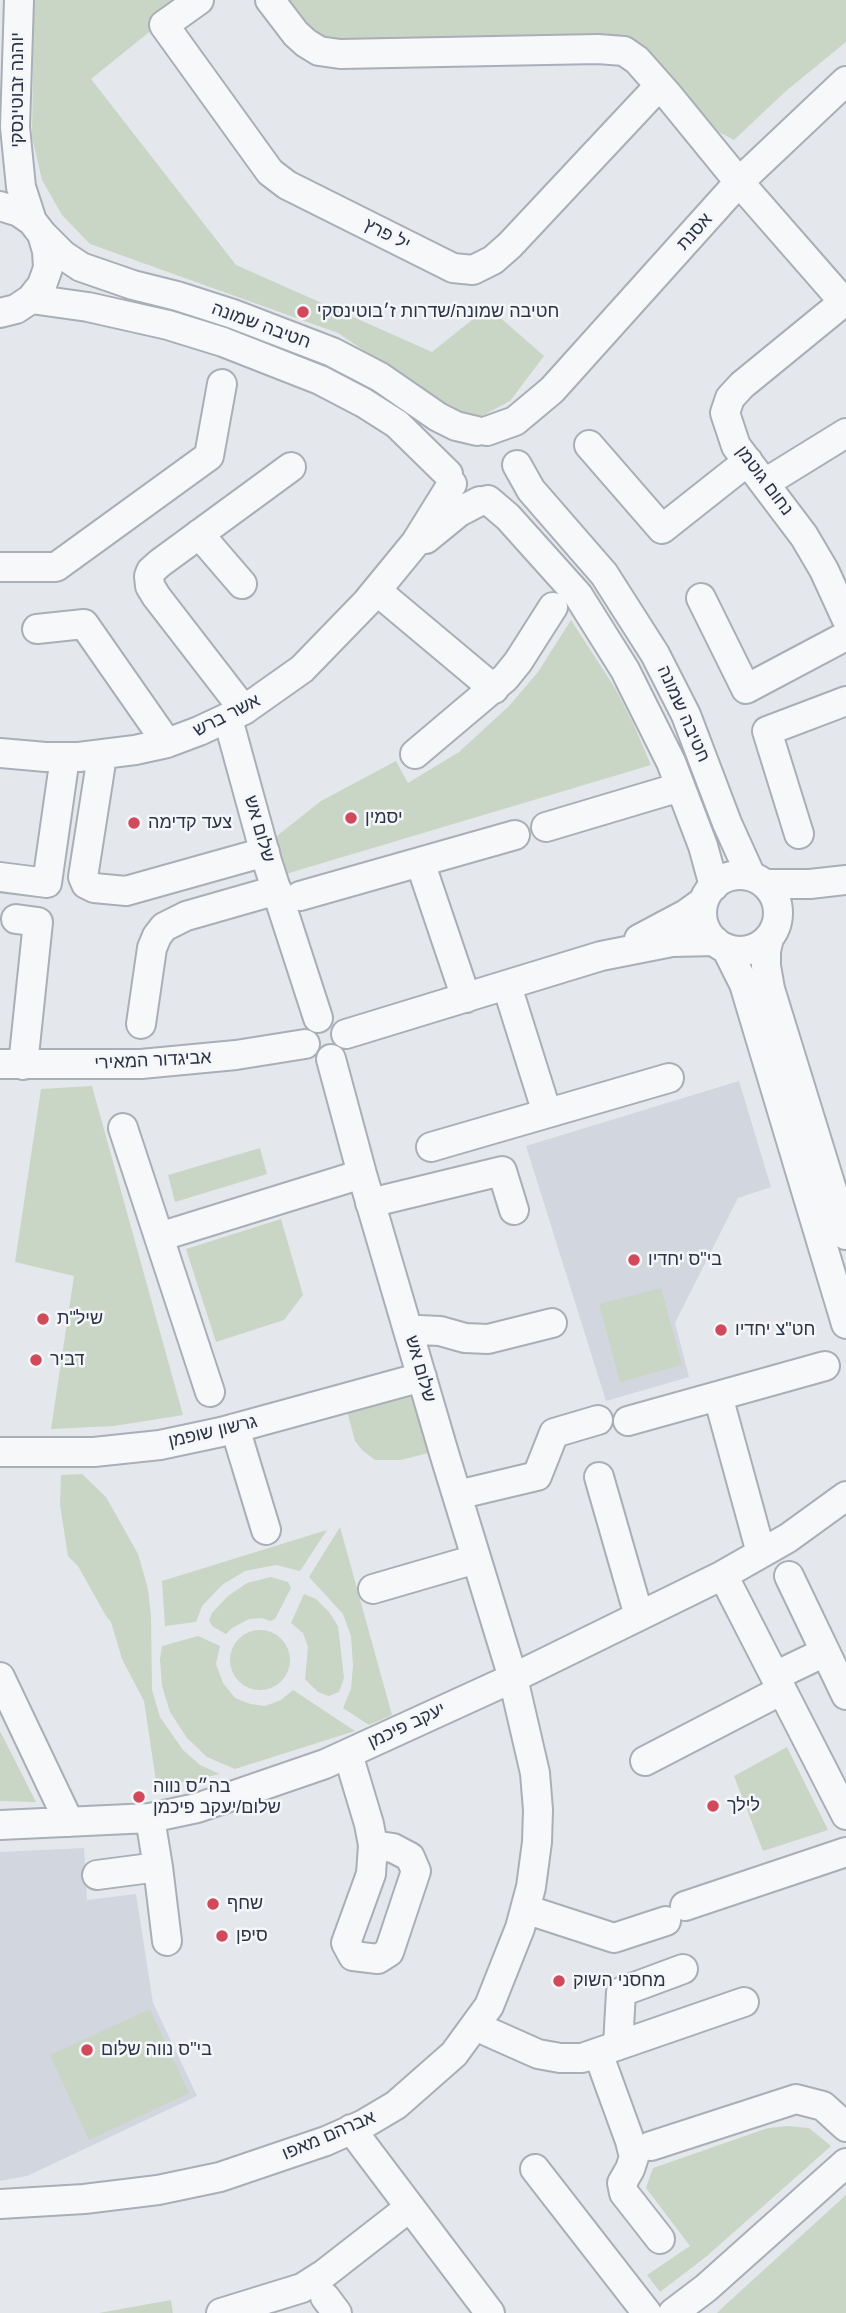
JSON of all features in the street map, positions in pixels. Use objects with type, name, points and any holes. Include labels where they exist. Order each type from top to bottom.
[{"type":"street","name":"יוהנה זבוטינסקי","points":[[16,307],[42,285],[48,268],[47,251],[21,187],[15,127],[19,0]]},
{"type":"street","name":"יל פרץ","points":[[199,0],[164,25],[270,172],[287,185],[453,268],[473,270],[493,260],[510,245],[659,86]]},
{"type":"street","points":[[270,0],[296,34],[319,51],[340,54],[598,49],[624,51],[637,60],[739,183],[845,301]]},
{"type":"street","name":"אסנת","points":[[516,460],[536,413],[552,390],[739,183],[846,81]]},
{"type":"street","points":[[0,206],[19,212],[37,227]]},
{"type":"street","name":"חטיבה שמונה","points":[[37,227],[63,255],[81,267],[233,314],[332,352],[380,377],[439,418],[456,426],[482,431]]},
{"type":"street","name":"נחום גוטמן","points":[[845,301],[742,386],[730,398],[725,413],[736,446],[804,536],[824,570],[846,618]]},
{"type":"street","points":[[0,338],[16,307]]},
{"type":"street","name":"חטיבה שמונה","points":[[16,307],[88,307],[168,325],[223,342],[320,380],[397,424],[450,479]]},
{"type":"street","points":[[0,567],[56,567],[209,456],[222,384]]},
{"type":"street","name":"אסנת","points":[[482,431],[515,421],[552,390]]},
{"type":"street","points":[[482,431],[505,439],[516,460],[512,483],[498,497],[484,500],[464,496],[450,479],[447,464],[453,446],[459,439],[482,431]]},
{"type":"street","points":[[765,483],[846,433]]},
{"type":"street","points":[[589,445],[662,529],[748,461]]},
{"type":"street","name":"חטיבה שמונה","points":[[516,460],[531,490],[604,574],[655,654],[687,715],[727,823],[758,880]]},
{"type":"street","points":[[236,715],[150,586],[149,576],[155,566],[292,467]]},
{"type":"street","name":"אשר ברש","points":[[0,753],[102,756],[167,743],[236,715],[302,669],[377,591],[401,562],[450,479]]},
{"type":"street","name":"חטיבה שמונה","points":[[484,500],[508,517],[578,595],[602,631],[650,718],[680,786],[703,846],[709,893]]},
{"type":"street","name":"אשר ברש","points":[[401,562],[447,522],[484,500]]},
{"type":"street","points":[[199,534],[242,584]]},
{"type":"street","points":[[377,591],[494,689]]},
{"type":"street","points":[[701,598],[746,690],[846,636]]},
{"type":"street","points":[[415,754],[494,689],[518,662],[553,607]]},
{"type":"street","points":[[37,629],[83,624],[167,743]]},
{"type":"street","points":[[799,834],[767,731],[846,701]]},
{"type":"street","name":"שלום אש","points":[[236,715],[265,852],[288,893],[318,1018]]},
{"type":"street","points":[[102,756],[83,877],[86,884],[94,888],[126,891],[265,852]]},
{"type":"street","points":[[0,877],[47,883],[65,757]]},
{"type":"street","points":[[546,827],[680,786]]},
{"type":"street","points":[[141,1024],[152,948],[164,927],[186,916],[420,862],[515,835]]},
{"type":"street","points":[[420,862],[466,998]]},
{"type":"street","points":[[601,956],[657,930],[731,876],[810,884],[846,883]]},
{"type":"street","points":[[758,880],[776,900],[773,929],[766,951],[770,989],[846,1235]]},
{"type":"street","points":[[346,1034],[601,956],[672,942],[721,944],[745,951],[762,944],[773,929],[799,905],[846,883]]},
{"type":"street","points":[[709,893],[703,918],[705,926],[721,944],[744,984],[846,1324]]},
{"type":"street","points":[[11,1064],[38,922],[16,919]]},
{"type":"street","points":[[507,986],[547,1114]]},
{"type":"street","points":[[318,1018],[336,1020],[346,1034],[344,1050],[331,1059],[314,1057],[305,1044],[305,1031],[318,1018]]},
{"type":"street","name":"אביגדור המאירי","points":[[11,1064],[141,1064],[236,1055],[305,1044]]},
{"type":"street","name":"שלום אש","points":[[331,1059],[370,1203],[513,1678]]},
{"type":"street","points":[[431,1147],[669,1078]]},
{"type":"street","points":[[123,1128],[210,1392]]},
{"type":"street","points":[[370,1203],[502,1171],[514,1210]]},
{"type":"street","points":[[159,1237],[362,1174]]},
{"type":"street","points":[[409,1331],[440,1331],[465,1338],[488,1339],[552,1323]]},
{"type":"street","points":[[628,1421],[825,1366]]},
{"type":"street","name":"גרשון שופמן","points":[[0,1452],[94,1452],[160,1445],[235,1428],[422,1377]]},
{"type":"street","points":[[718,1396],[761,1553]]},
{"type":"street","points":[[457,1495],[537,1476],[554,1433],[598,1420]]},
{"type":"street","points":[[235,1428],[267,1530]]},
{"type":"street","points":[[599,1477],[639,1616]]},
{"type":"street","name":"יעקב פיכמן","points":[[0,1825],[150,1818],[197,1808],[325,1764],[513,1678],[723,1575],[788,1538],[846,1496]]},
{"type":"street","name":"יעקב פיכמן","points":[[788,1538],[828,1525],[846,1523]]},
{"type":"street","points":[[373,1589],[476,1559]]},
{"type":"street","points":[[723,1575],[846,1815]]},
{"type":"street","points":[[789,1576],[846,1695]]},
{"type":"street","points":[[645,1761],[778,1683],[825,1652]]},
{"type":"street","points":[[0,1677],[69,1822]]},
{"type":"street","name":"אברהם מאפו","points":[[0,2204],[84,2199],[167,2188],[281,2158],[351,2129],[396,2105],[454,2054],[489,2006],[520,1928],[531,1887],[537,1842],[535,1773],[513,1678]]},
{"type":"street","points":[[348,1754],[373,1845]]},
{"type":"street","points":[[150,1818],[167,1941]]},
{"type":"street","points":[[525,1909],[614,1938],[846,1852]]},
{"type":"street","points":[[97,1875],[158,1867]]},
{"type":"street","points":[[660,2239],[624,2193],[622,2183],[634,2157],[608,2049],[621,1992],[683,1969]]},
{"type":"street","points":[[475,2026],[538,2054],[560,2059],[582,2058],[744,2002]]},
{"type":"street","points":[[651,2146],[796,2099],[841,2111]]},
{"type":"street","points":[[351,2129],[490,2313]]},
{"type":"street","points":[[673,2313],[706,2288],[846,2163]]},
{"type":"street","points":[[535,2169],[647,2313]]},
{"type":"street","points":[[221,2313],[302,2288],[410,2207]]},
{"type":"shaded area","name":"בי\"ס יחדיו","points":[[739,1081],[771,1187],[738,1198],[675,1323],[689,1377],[606,1401],[526,1146]]},
{"type":"shaded area","name":"בי\"ס נווה שלום","points":[[84,1848],[87,1900],[136,1894],[153,2003],[197,2096],[27,2176],[0,2181],[0,1852]]},
{"type":"green space","points":[[34,0],[189,0],[91,79],[236,265],[432,352],[488,307],[544,356],[510,401],[480,417],[454,411],[338,333],[90,244],[62,215],[42,180],[32,137]]},
{"type":"green space","points":[[283,0],[846,0],[846,42],[786,91],[734,140],[719,132],[640,43],[615,35],[323,41],[299,21]]},
{"type":"green space","points":[[571,620],[615,688],[651,765],[279,876],[268,843],[321,801],[396,761],[408,783],[459,752],[509,706],[538,672]]},
{"type":"green space","points":[[92,1086],[183,1415],[114,1426],[51,1429],[74,1276],[15,1262],[41,1089]]},
{"type":"green space","points":[[260,1148],[267,1174],[175,1202],[168,1175]]},
{"type":"green space","points":[[281,1219],[303,1295],[284,1320],[216,1342],[186,1249]]},
{"type":"green space","points":[[661,1288],[682,1365],[620,1382],[599,1304]]},
{"type":"green space","points":[[414,1393],[436,1451],[401,1460],[375,1460],[355,1441],[346,1407]]},
{"type":"green space","points":[[82,1474],[106,1497],[138,1554],[148,1589],[152,1690],[160,1717],[183,1750],[200,1765],[220,1774],[157,1788],[144,1701],[122,1659],[111,1622],[78,1566],[68,1556],[60,1505],[61,1475]]},
{"type":"green space","points":[[340,1527],[392,1715],[369,1725],[343,1708],[351,1689],[351,1636],[343,1614],[309,1577]]},
{"type":"green space","points":[[327,1530],[300,1571],[276,1565],[245,1571],[222,1585],[202,1606],[196,1622],[165,1626],[162,1581]]},
{"type":"green space","points":[[271,1577],[288,1582],[291,1588],[275,1619],[249,1619],[226,1634],[212,1626],[209,1620],[212,1613],[228,1596],[247,1583]]},
{"type":"green space","points":[[304,1594],[316,1599],[338,1626],[344,1678],[339,1692],[329,1696],[318,1692],[305,1679],[308,1647],[303,1633],[291,1623]]},
{"type":"green space","points":[[254,1630],[266,1630],[285,1643],[290,1660],[288,1672],[277,1685],[266,1690],[254,1690],[235,1677],[230,1666],[230,1654],[243,1635]]},
{"type":"green space","points":[[198,1636],[220,1646],[216,1664],[223,1683],[235,1698],[265,1706],[281,1700],[293,1690],[355,1731],[235,1769],[207,1757],[187,1738],[170,1712],[162,1686],[162,1646]]},
{"type":"green space","points":[[0,1731],[36,1802],[0,1801]]},
{"type":"green space","points":[[787,1747],[828,1830],[763,1851],[734,1776]]},
{"type":"green space","points":[[150,2009],[189,2093],[89,2140],[50,2055]]},
{"type":"green space","points":[[768,2128],[809,2128],[831,2146],[707,2256],[660,2292],[647,2275],[690,2246],[646,2188],[653,2168]]},
{"type":"green space","points":[[846,2195],[846,2313],[717,2313],[722,2308]]},
{"type":"green space","points":[[171,2300],[173,2313],[99,2313]]},
{"type":"place","name":"חטיבה שמונה/שדרות ז׳בוטינסקי","points":[[303,312]]},
{"type":"place","name":"יסמין","points":[[351,818]]},
{"type":"place","name":"צעד קדימה","points":[[134,823]]},
{"type":"place","name":"בי\"ס יחדיו","points":[[634,1260]]},
{"type":"place","name":"שיל\"ת","points":[[43,1319]]},
{"type":"place","name":"חט\"צ יחדיו","points":[[721,1330]]},
{"type":"place","name":"דביר","points":[[36,1360]]},
{"type":"place","name":"בה״ס נווה שלום/יעקב פיכמן","points":[[139,1797]]},
{"type":"place","name":"לילך","points":[[713,1806]]},
{"type":"place","name":"שחף","points":[[213,1904]]},
{"type":"place","name":"סיפן","points":[[222,1936]]},
{"type":"place","name":"מחסני השוק","points":[[559,1981]]},
{"type":"place","name":"בי\"ס נווה שלום","points":[[87,2050]]}]
